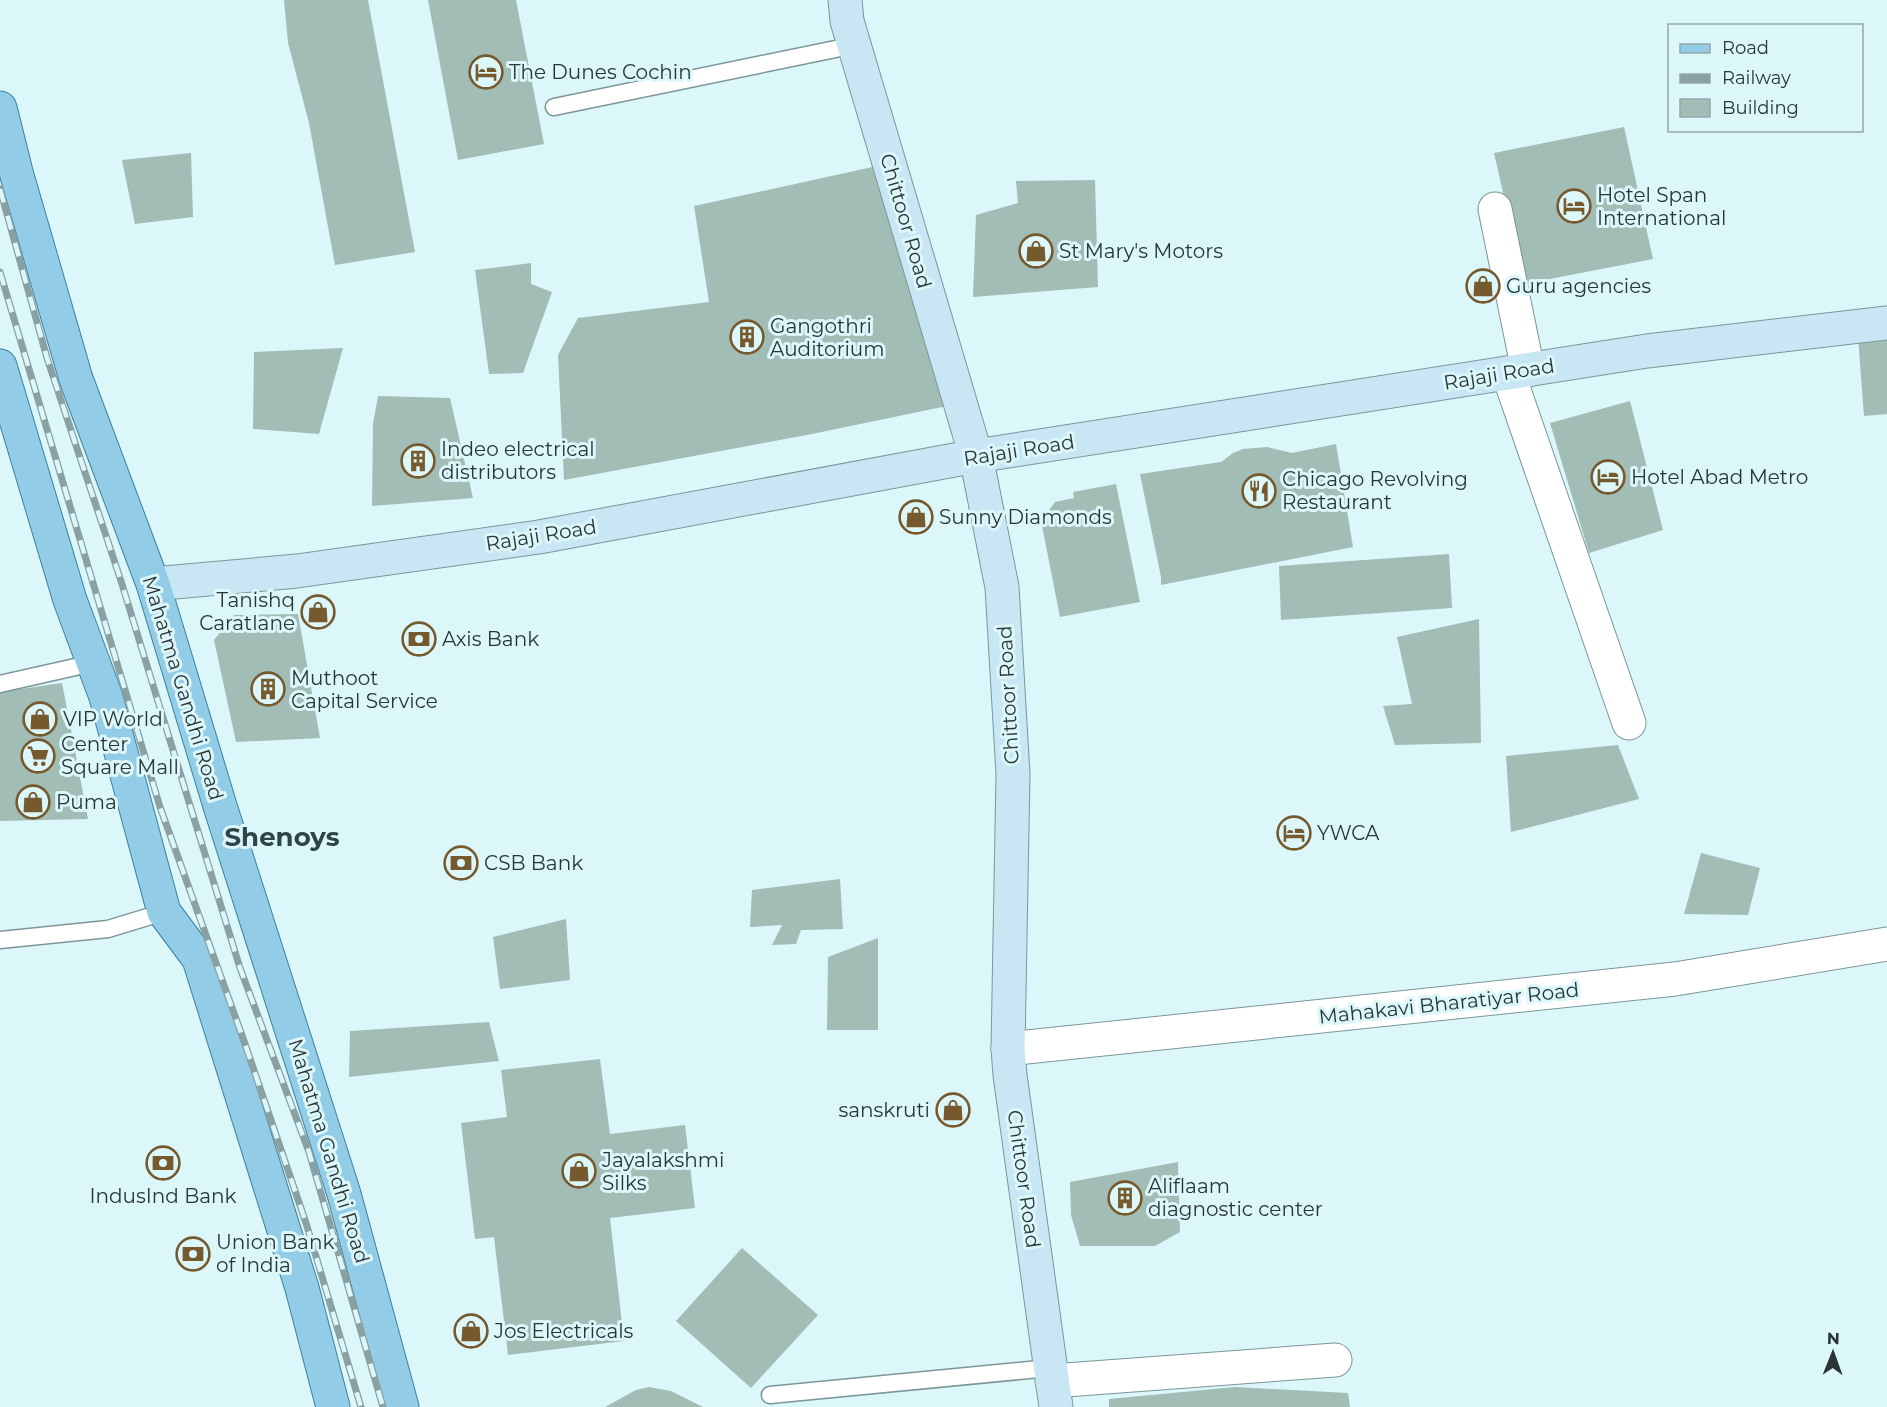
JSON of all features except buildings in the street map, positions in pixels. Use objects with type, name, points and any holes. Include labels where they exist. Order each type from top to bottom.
[{"type":"main road","name":"Chittoor Road","points":[[845,0],[847,21],[975,456],[1002,586],[1013,774],[1008,1049],[1053,1385]]},
{"type":"main road","name":"Mahatma Gandhi Road","points":[[0,108],[16,172],[76,379],[153,584],[216,795],[344,1194],[402,1407]]},
{"type":"main road","name":"Rajaji Road","points":[[153,584],[297,571],[539,537],[975,456],[1647,351],[1887,323]]},
{"type":"main road","points":[[1,375],[70,600],[106,697],[164,912],[198,959],[302,1288],[333,1407]]},
{"type":"street","points":[[1495,210],[1518,371],[1629,723]]},
{"type":"street","name":"Mahakavi Bharatiyar Road","points":[[1008,1049],[1675,979],[1887,944]]},
{"type":"street","points":[[1053,1385],[1335,1360]]},
{"type":"lane","points":[[554,107],[855,45]]},
{"type":"lane","points":[[0,684],[93,663]]},
{"type":"lane","points":[[0,940],[108,928],[164,912]]},
{"type":"lane","points":[[770,1395],[1053,1385]]},
{"type":"railway","points":[[0,189],[47,358],[121,581],[240,968],[309,1152],[383,1407]]},
{"type":"railway","points":[[0,272],[160,807],[306,1223],[361,1407]]},
{"type":"place","name":"The Dunes Cochin","points":[[486,72]]},
{"type":"place","name":"Hotel Span International","points":[[1574,206]]},
{"type":"place","name":"St Mary's Motors","points":[[1036,251]]},
{"type":"place","name":"Guru agencies","points":[[1483,286]]},
{"type":"place","name":"Gangothri Auditorium","points":[[747,337]]},
{"type":"place","name":"Indeo electrical distributors","points":[[418,461]]},
{"type":"place","name":"Hotel Abad Metro","points":[[1608,477]]},
{"type":"place","name":"Chicago Revolving Restaurant","points":[[1259,491]]},
{"type":"place","name":"Sunny Diamonds","points":[[916,517]]},
{"type":"place","name":"Tanishq Caratlane","points":[[318,612]]},
{"type":"place","name":"Axis Bank","points":[[419,639]]},
{"type":"place","name":"Muthoot Capital Service","points":[[268,689]]},
{"type":"place","name":"VIP World","points":[[40,719]]},
{"type":"place","name":"Center Square Mall","points":[[38,756]]},
{"type":"place","name":"Puma","points":[[33,802]]},
{"type":"place","name":"YWCA","points":[[1294,833]]},
{"type":"place","name":"CSB Bank","points":[[461,863]]},
{"type":"place","name":"sanskruti","points":[[953,1110]]},
{"type":"place","name":"IndusInd Bank","points":[[163,1163]]},
{"type":"place","name":"Jayalakshmi Silks","points":[[579,1171]]},
{"type":"place","name":"Aliflaam diagnostic center","points":[[1125,1198]]},
{"type":"place","name":"Union Bank of India","points":[[193,1254]]},
{"type":"place","name":"Jos Electricals","points":[[471,1331]]},
{"type":"district","name":"Shenoys","points":[[282,837]]}]
